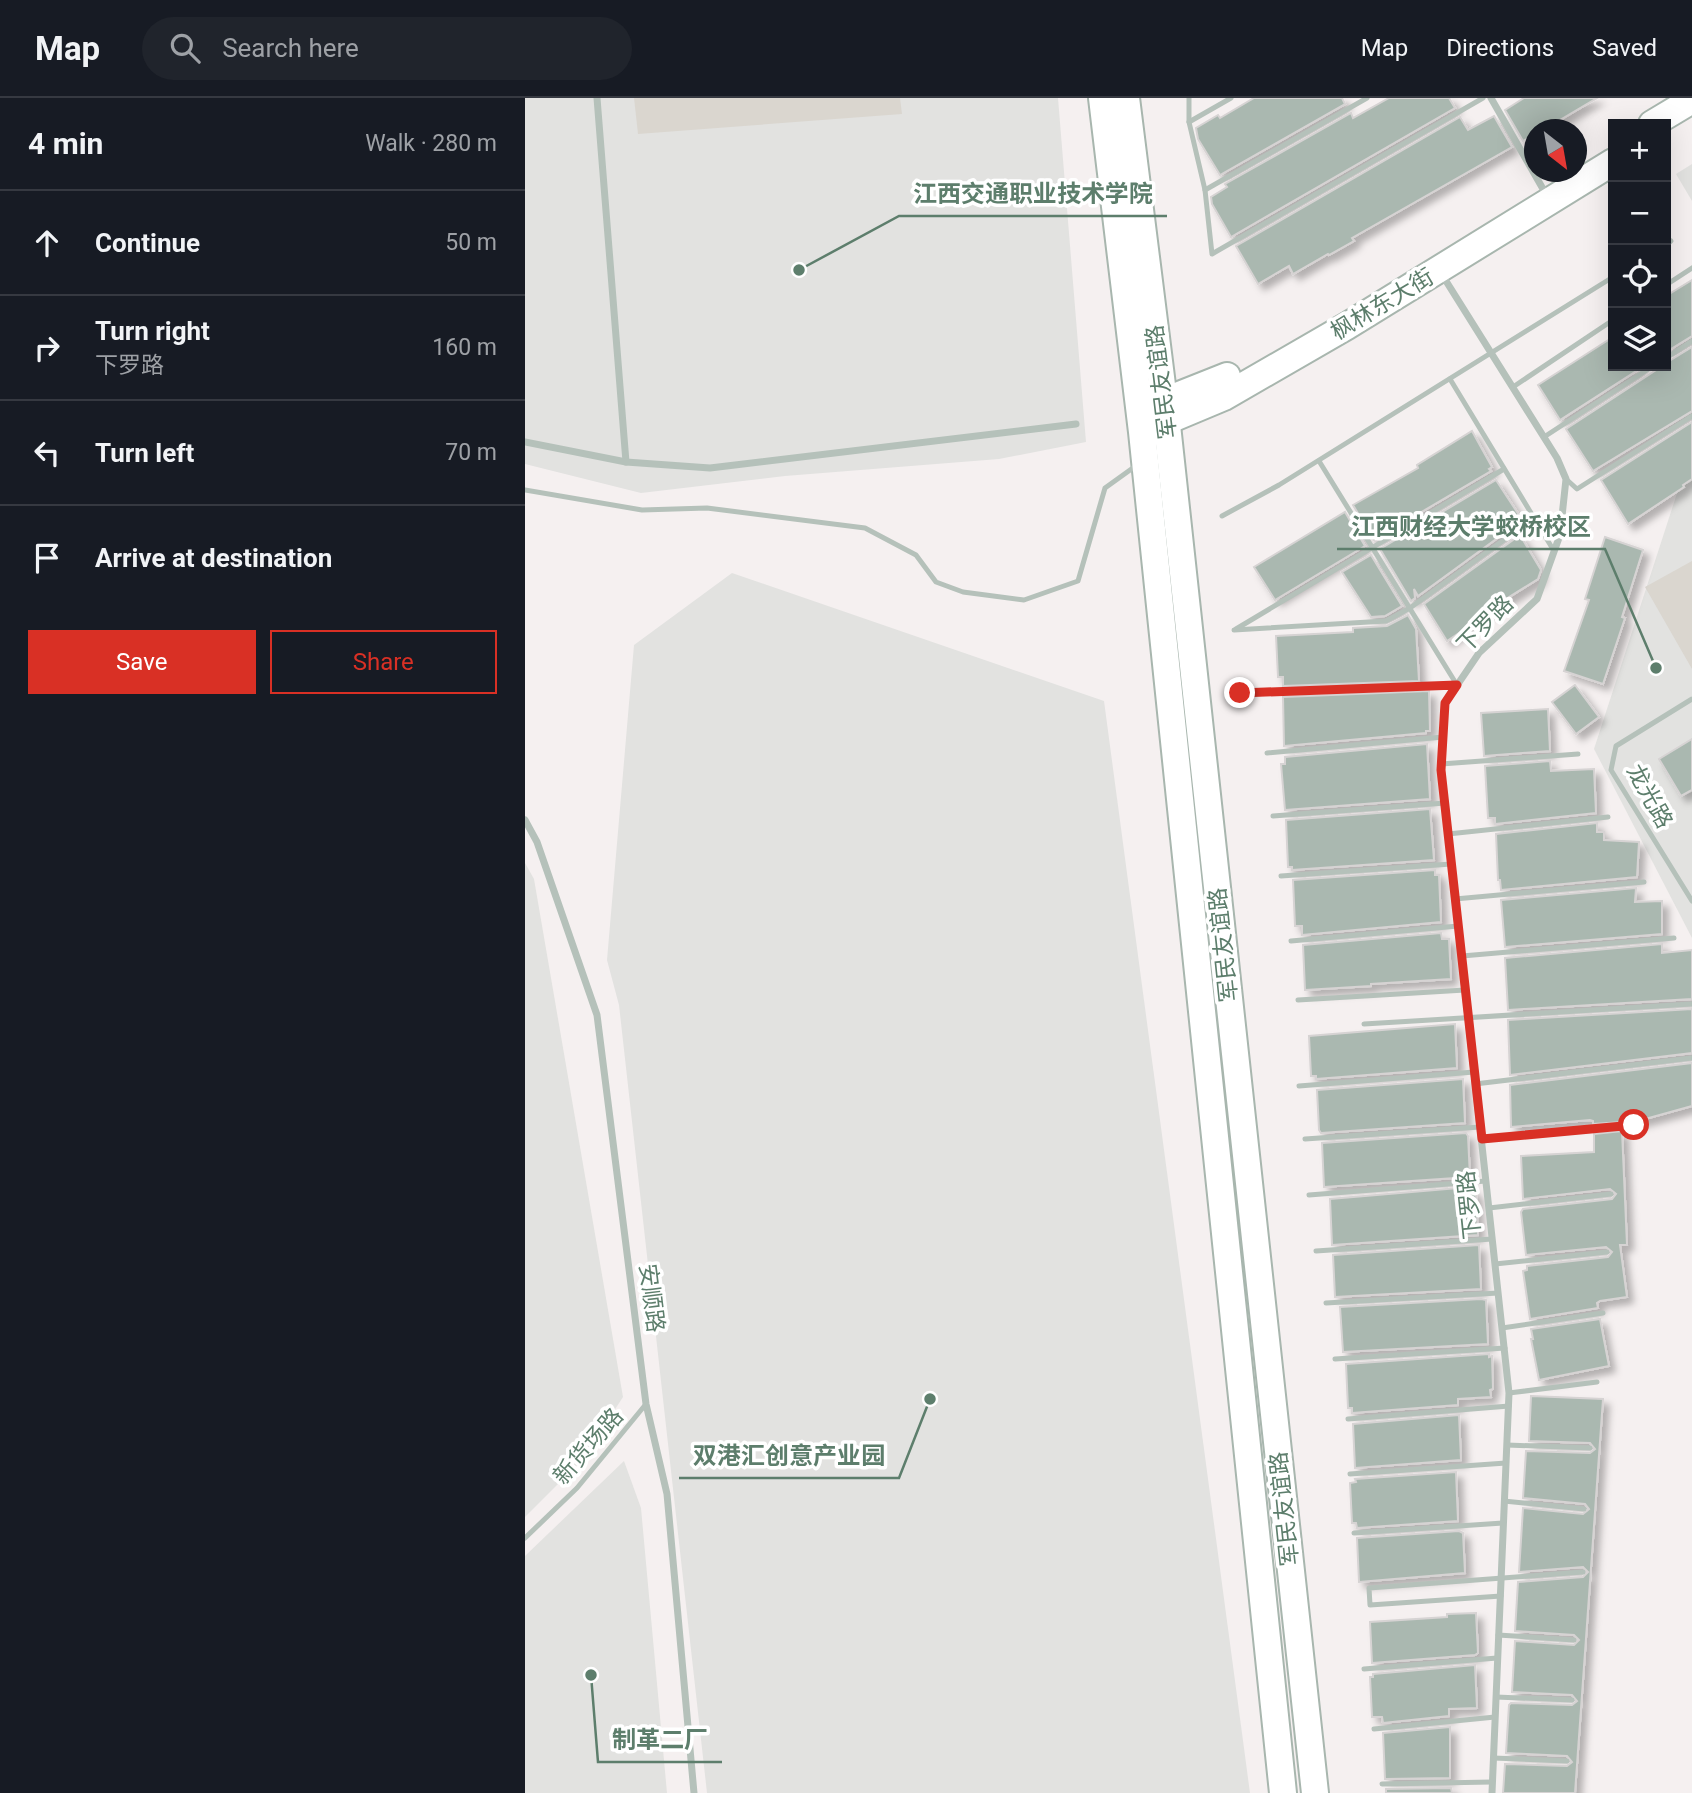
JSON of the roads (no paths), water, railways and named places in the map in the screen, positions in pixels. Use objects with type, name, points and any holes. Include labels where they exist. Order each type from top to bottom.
[{"type":"street","points":[[597,98],[627,462]]},
{"type":"street","name":"军民友谊路","points":[[1102,98],[1153,417],[1145,459],[1283,1793]]},
{"type":"street","name":"军民友谊路","points":[[1126,98],[1153,417],[1315,1793]]},
{"type":"street","points":[[1491,98],[1543,189]]},
{"type":"street","points":[[1660,119],[1692,100]]},
{"type":"street","points":[[1671,127],[1692,113]]},
{"type":"street","points":[[1587,163],[1608,150]]},
{"type":"street","name":"枫林东大街","points":[[1153,417],[1224,397],[1608,165]]},
{"type":"street","name":"枫林东大街","points":[[1153,417],[1342,311],[1555,182]]},
{"type":"street","points":[[1439,269],[1544,437],[1566,480]]},
{"type":"street","points":[[525,442],[627,462],[710,468],[1076,424]]},
{"type":"street","name":"下罗路","points":[[1492,1793],[1509,1393],[1441,764],[1445,703],[1479,653],[1537,599],[1560,535],[1566,480]]},
{"type":"street","name":"安顺路","points":[[525,820],[537,842],[597,1015],[646,1404],[667,1494],[694,1793]]},
{"type":"lane","points":[[1189,98],[1189,122],[1205,190],[1212,254],[1483,98]]},
{"type":"lane","points":[[1189,122],[1231,98]]},
{"type":"lane","points":[[1205,190],[1367,98]]},
{"type":"lane","points":[[1671,282],[1692,268]]},
{"type":"lane","points":[[1222,516],[1319,461],[1608,280]]},
{"type":"lane","points":[[1513,387],[1608,323]]},
{"type":"lane","points":[[1671,355],[1692,341]]},
{"type":"lane","points":[[1544,437],[1646,371]]},
{"type":"lane","points":[[1450,379],[1554,551]]},
{"type":"lane","points":[[1566,480],[1577,489],[1692,416]]},
{"type":"lane","points":[[525,490],[642,510],[707,508],[865,528],[916,555],[936,582],[963,592],[1024,600],[1078,581],[1105,488],[1145,459]]},
{"type":"lane","points":[[1240,693],[1457,685],[1319,461]]},
{"type":"lane","points":[[1504,469],[1234,630],[1385,621],[1409,608],[1534,518]]},
{"type":"lane","name":"龙光路","points":[[1692,699],[1616,746],[1611,770],[1692,901]]},
{"type":"lane","points":[[1268,753],[1443,737]]},
{"type":"lane","points":[[1441,764],[1578,754]]},
{"type":"lane","points":[[1273,816],[1445,803]]},
{"type":"lane","points":[[1448,834],[1608,817]]},
{"type":"lane","points":[[1281,876],[1451,864]]},
{"type":"lane","points":[[1455,899],[1644,882]]},
{"type":"lane","points":[[1291,941],[1458,926]]},
{"type":"lane","points":[[1462,956],[1674,938]]},
{"type":"lane","points":[[1298,1000],[1465,990]]},
{"type":"lane","points":[[1364,1024],[1692,1004]]},
{"type":"lane","points":[[1475,1084],[1692,1058]]},
{"type":"lane","points":[[1299,1086],[1474,1072]]},
{"type":"lane","points":[[1482,1139],[1634,1125]]},
{"type":"lane","points":[[1305,1139],[1480,1127]]},
{"type":"lane","points":[[1309,1195],[1486,1181]]},
{"type":"lane","points":[[1489,1208],[1611,1194]]},
{"type":"lane","points":[[1316,1251],[1492,1239]]},
{"type":"lane","points":[[1495,1264],[1607,1252]]},
{"type":"lane","points":[[1325,1303],[1499,1293]]},
{"type":"lane","points":[[1503,1328],[1603,1313]]},
{"type":"lane","points":[[1335,1359],[1505,1348]]},
{"type":"lane","points":[[1509,1393],[1597,1382]]},
{"type":"lane","name":"新货场路","points":[[525,1538],[577,1488],[646,1404]]},
{"type":"lane","points":[[1347,1419],[1509,1406]]},
{"type":"lane","points":[[1507,1445],[1590,1448]]},
{"type":"lane","points":[[1350,1474],[1506,1463]]},
{"type":"lane","points":[[1504,1501],[1584,1509]]},
{"type":"lane","points":[[1354,1533],[1503,1523]]},
{"type":"lane","points":[[1501,1595],[1370,1605],[1369,1588],[1583,1572]]},
{"type":"lane","points":[[1499,1635],[1574,1640]]},
{"type":"lane","points":[[1364,1669],[1497,1658]]},
{"type":"lane","points":[[1496,1697],[1572,1700]]},
{"type":"lane","points":[[1374,1729],[1495,1717]]},
{"type":"lane","points":[[1493,1758],[1567,1760]]},
{"type":"lane","points":[[1382,1784],[1492,1782]]},
{"type":"place","name":"江西交通职业技术学院","points":[[799,270]]},
{"type":"place","name":"江西财经大学蛟桥校区","points":[[1656,668]]},
{"type":"place","name":"双港汇创意产业园","points":[[930,1399]]},
{"type":"place","name":"制革二厂","points":[[591,1675]]}]
